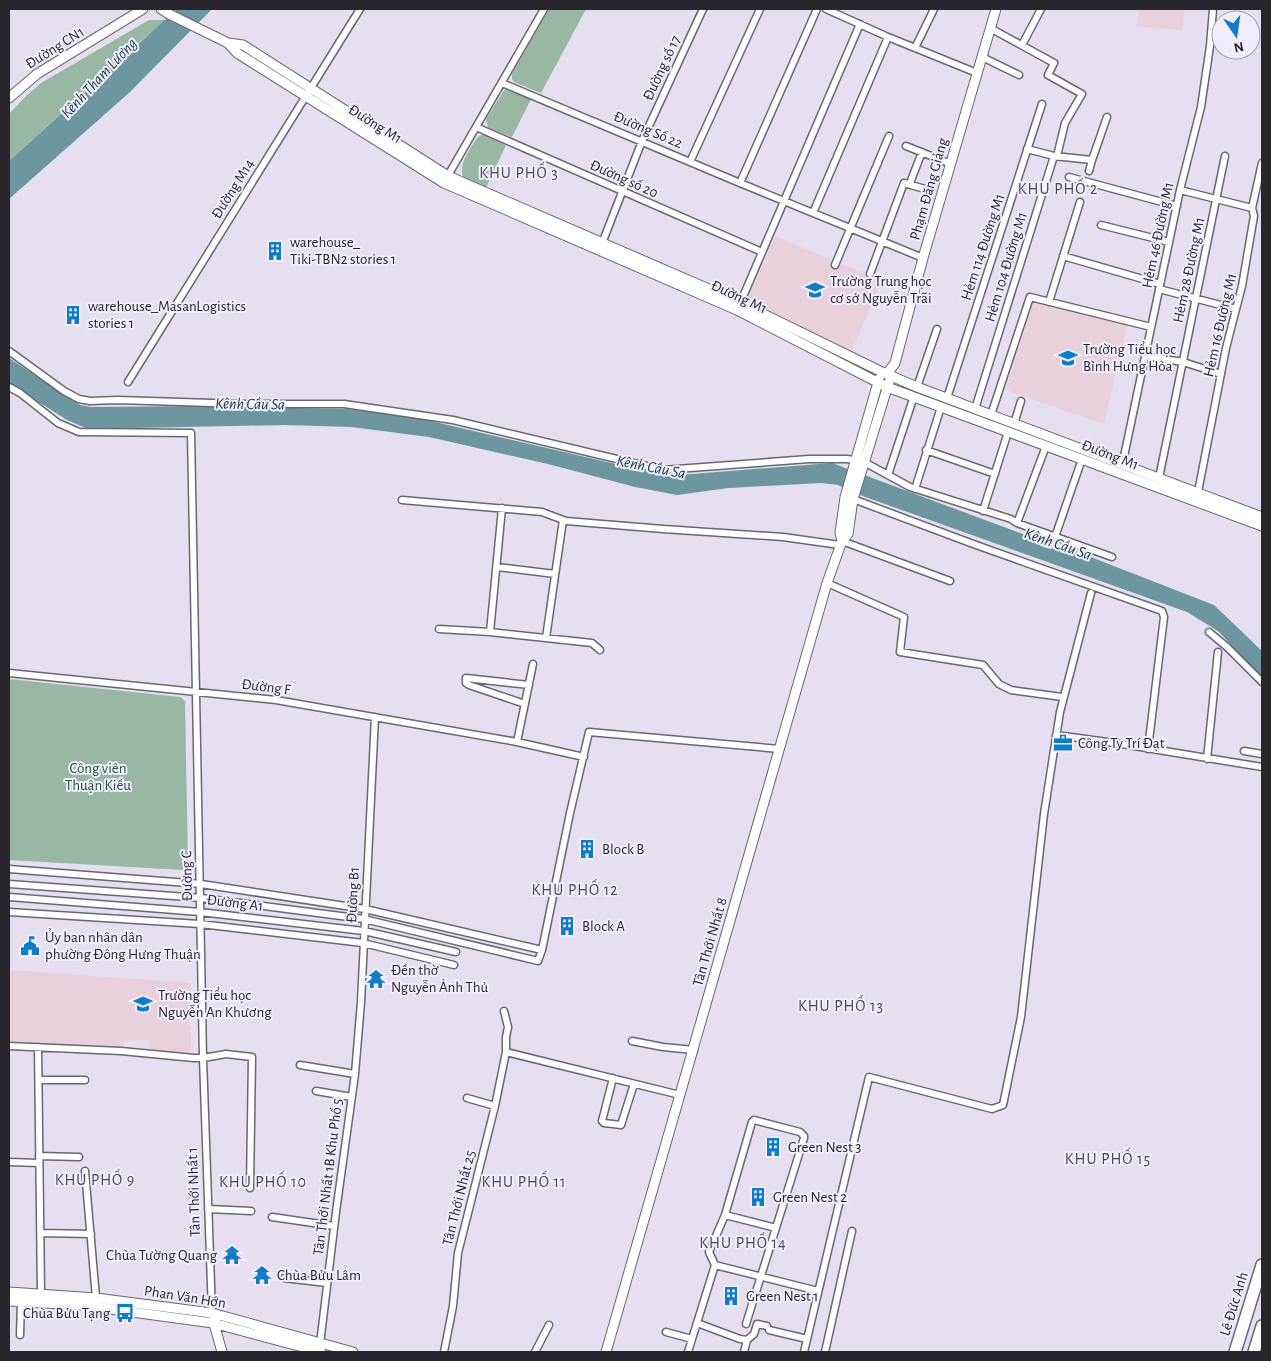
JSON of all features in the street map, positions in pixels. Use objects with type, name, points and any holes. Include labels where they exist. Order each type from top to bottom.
[{"type":"highway","name":"Lê Đức Anh","points":[[1235,1352],[1262,1265]]},
{"type":"highway","name":"Lê Đức Anh","points":[[1243,1352],[1262,1291]]},
{"type":"highway","points":[[1254,1352],[1262,1326]]},
{"type":"highway","points":[[1260,1352],[1262,1346]]},
{"type":"street","name":"Đường CN1","points":[[9,98],[37,74],[143,9]]},
{"type":"street","name":"Đường M14","points":[[128,382],[360,9]]},
{"type":"street","points":[[446,179],[544,9]]},
{"type":"street","name":"Đường số 17","points":[[600,247],[642,142],[703,9]]},
{"type":"street","points":[[690,162],[760,9]]},
{"type":"street","points":[[740,183],[817,9]]},
{"type":"street","points":[[826,9],[888,37],[977,73]]},
{"type":"street","points":[[915,48],[934,9]]},
{"type":"street","name":"Phạm Đăng Giảng","points":[[849,498],[854,460],[878,382],[896,363],[923,258],[996,9]]},
{"type":"street","points":[[990,28],[1022,45],[1041,9]]},
{"type":"street","name":"Hẻm 46 Đường M1","points":[[1122,466],[1180,190],[1201,107],[1210,46],[1213,9]]},
{"type":"street","name":"Đường M1","points":[[165,11],[228,44],[237,54],[308,92],[446,179],[739,306],[887,374],[941,406],[1122,466],[1262,526]]},
{"type":"street","points":[[739,306],[860,24]]},
{"type":"street","points":[[813,213],[888,37]]},
{"type":"street","name":"Hẻm 104 Đường M1","points":[[975,409],[1066,123],[1082,94],[1048,75],[1054,63],[1022,45]]},
{"type":"street","points":[[982,57],[1019,74]]},
{"type":"street","name":"Đường Số 22","points":[[502,82],[923,258]]},
{"type":"street","name":"Hẻm 114 Đường M1","points":[[947,398],[1042,104]]},
{"type":"street","points":[[1089,171],[1107,117]]},
{"type":"street","name":"Đường số 20","points":[[476,127],[762,252]]},
{"type":"street","points":[[835,265],[889,136]]},
{"type":"street","points":[[906,146],[951,164]]},
{"type":"street","points":[[1027,149],[1056,156],[1092,160]]},
{"type":"street","points":[[910,183],[922,152]]},
{"type":"street","name":"Hẻm 28 Đường M1","points":[[1158,483],[1225,156]]},
{"type":"street","name":"Hẻm 16 Đường M1","points":[[1198,492],[1226,348],[1242,286],[1254,216],[1252,208],[1262,163]]},
{"type":"street","points":[[1069,177],[1177,206]]},
{"type":"street","points":[[870,274],[904,182],[925,189]]},
{"type":"street","points":[[1180,190],[1252,208]]},
{"type":"street","points":[[1049,302],[1080,202]]},
{"type":"street","points":[[1101,225],[1169,242]]},
{"type":"street","points":[[1063,256],[1236,309]]},
{"type":"street","points":[[991,415],[1030,297],[1151,327]]},
{"type":"street","name":"Đường M1","points":[[739,306],[887,387],[947,398],[991,415],[1011,428],[1046,446],[1158,483],[1198,492],[1262,517]]},
{"type":"street","points":[[888,475],[938,329]]},
{"type":"street","points":[[9,350],[64,392],[79,399],[90,401],[344,404],[453,420],[663,470],[809,459],[854,460]]},
{"type":"street","points":[[1146,356],[1182,362],[1221,374]]},
{"type":"street","name":"Phạm Đăng Giảng","points":[[849,498],[864,462],[887,387],[887,374]]},
{"type":"street","name":"Đường C","points":[[9,386],[58,423],[79,432],[191,433],[203,1058]]},
{"type":"street","points":[[983,511],[994,474],[1021,401]]},
{"type":"street","points":[[915,489],[941,406]]},
{"type":"street","points":[[1017,523],[1046,446]]},
{"type":"street","points":[[926,450],[994,474]]},
{"type":"street","points":[[1055,536],[1082,459]]},
{"type":"street","points":[[864,462],[915,489],[1011,519],[1017,523],[1112,557]]},
{"type":"street","points":[[849,498],[976,546],[1162,611],[1164,617],[1148,749]]},
{"type":"street","name":"Tân Thới Nhất 8","points":[[606,1352],[827,583],[841,543],[848,534],[849,498]]},
{"type":"street","points":[[402,500],[542,512],[563,520],[841,543],[950,580]]},
{"type":"street","points":[[490,632],[502,508]]},
{"type":"street","points":[[546,638],[563,520]]},
{"type":"street","points":[[497,567],[555,574]]},
{"type":"street","points":[[827,583],[904,617],[900,652],[984,665],[999,684],[1011,690],[1062,697]]},
{"type":"street","points":[[804,1352],[869,1077],[992,1109],[1003,1105],[1021,1017],[1044,814],[1062,697],[1090,593]]},
{"type":"street","points":[[439,629],[490,632],[592,643],[600,650]]},
{"type":"street","points":[[1209,632],[1228,647],[1262,682]]},
{"type":"street","points":[[1207,759],[1218,652]]},
{"type":"street","points":[[517,742],[533,664]]},
{"type":"street","name":"Đường F","points":[[9,673],[276,700],[517,742],[584,757]]},
{"type":"street","points":[[525,704],[470,685],[466,683],[466,678],[529,685]]},
{"type":"street","name":"Đường B1","points":[[355,1074],[361,1002],[375,717]]},
{"type":"street","points":[[542,950],[589,732],[780,749]]},
{"type":"street","points":[[1056,736],[1262,767]]},
{"type":"street","points":[[1244,751],[1262,754]]},
{"type":"street","name":"Đường A1","points":[[9,869],[201,884],[365,909],[542,950],[538,961],[364,919],[201,898],[9,884]]},
{"type":"street","name":"Đường A1","points":[[9,897],[200,912],[364,931],[456,952]]},
{"type":"street","name":"Đường A1","points":[[9,912],[200,924],[363,943],[454,965]]},
{"type":"street","name":"Tân Thới Nhất 25","points":[[444,1352],[453,1306],[458,1253],[495,1106],[506,1052],[508,1027],[504,1011]]},
{"type":"street","points":[[632,1041],[694,1050]]},
{"type":"street","points":[[9,1046],[203,1058],[226,1054],[252,1057],[250,1188]]},
{"type":"street","points":[[38,1047],[41,1294]]},
{"type":"street","points":[[506,1052],[680,1096]]},
{"type":"street","name":"Tân Thới Nhất 1","points":[[203,1058],[212,1312],[213,1323],[222,1352]]},
{"type":"street","points":[[300,1064],[355,1074]]},
{"type":"street","name":"Tân Thới Nhất 1B Khu Phố 5","points":[[320,1348],[334,1226],[355,1074]]},
{"type":"street","points":[[614,1078],[602,1121],[604,1123],[621,1125],[634,1084]]},
{"type":"street","points":[[39,1080],[85,1080]]},
{"type":"street","points":[[316,1091],[352,1096]]},
{"type":"street","points":[[466,1098],[495,1106]]},
{"type":"street","points":[[688,1352],[715,1266],[709,1252],[725,1215],[752,1122],[759,1120],[800,1132],[804,1136],[746,1324]]},
{"type":"street","points":[[9,1162],[79,1157]]},
{"type":"street","points":[[85,1171],[96,1298]]},
{"type":"street","points":[[208,1210],[251,1212]]},
{"type":"street","points":[[725,1215],[776,1228]]},
{"type":"street","points":[[272,1217],[334,1226]]},
{"type":"street","points":[[826,1352],[852,1232]]},
{"type":"street","points":[[41,1233],[91,1234]]},
{"type":"street","points":[[715,1266],[818,1291]]},
{"type":"street","points":[[284,1278],[327,1283]]},
{"type":"street","name":"Phan Văn Hớn","points":[[9,1292],[96,1298],[212,1312],[320,1348]]},
{"type":"street","name":"Phan Văn Hớn","points":[[9,1301],[113,1309],[213,1323],[320,1348],[352,1352]]},
{"type":"street","points":[[20,1335],[21,1302]]},
{"type":"street","points":[[697,1323],[747,1340]]},
{"type":"street","points":[[744,1352],[747,1340],[754,1334],[757,1324],[807,1339]]},
{"type":"street","points":[[535,1352],[549,1325]]},
{"type":"street","points":[[666,1332],[692,1339]]},
{"type":"shaded area","points":[[1140,9],[1185,9],[1182,30],[1136,26]]},
{"type":"shaded area","name":"Trường Trung học cơ sở Nguyễn Trãi","points":[[775,236],[882,281],[851,352],[747,300]]},
{"type":"shaded area","name":"Trường Tiểu học Bình Hưng Hòa","points":[[1033,301],[1127,325],[1104,424],[1006,390]]},
{"type":"shaded area","points":[[9,970],[191,983],[189,1026],[191,1026],[191,1049],[186,1054],[151,1052],[149,1040],[124,1041],[124,1047],[9,1043]]},
{"type":"green space","points":[[549,9],[586,9],[541,93],[514,82],[512,74]]},
{"type":"green space","points":[[149,20],[166,20],[9,161],[9,114],[26,96],[41,83]]},
{"type":"green space","points":[[504,90],[531,99],[512,137],[488,128],[486,119]]},
{"type":"green space","points":[[481,135],[486,135],[506,145],[486,188],[463,177],[462,172],[463,162],[477,138]]},
{"type":"green space","name":"Công viên Thuận Kiều","points":[[9,679],[180,697],[185,701],[188,865],[183,870],[9,860]]},
{"type":"water","name":"Kênh Tham Lương","points":[[177,9],[212,9],[130,92],[9,199],[9,161]]},
{"type":"water","points":[[9,358],[80,405],[91,407],[198,406],[347,409],[418,418],[667,476],[832,463],[1028,536],[1045,547],[1053,549],[1065,547],[1214,605],[1262,651],[1262,678],[1218,631],[1187,612],[857,494],[838,485],[821,483],[729,488],[677,495],[635,487],[548,464],[429,437],[351,427],[285,425],[88,429],[67,420],[9,383]]},
{"type":"place","name":"warehouse_ Tiki-TBN2 stories 1","points":[[275,251]]},
{"type":"place","name":"Trường Trung học cơ sở Nguyễn Trãi","points":[[815,290]]},
{"type":"place","name":"warehouse_MasanLogistics stories 1","points":[[73,315]]},
{"type":"place","name":"Trường Tiểu học Bình Hưng Hòa","points":[[1068,358]]},
{"type":"place","name":"Công Ty Trí Đạt","points":[[1063,743]]},
{"type":"place","name":"Block B","points":[[587,849]]},
{"type":"place","name":"Block A","points":[[567,926]]},
{"type":"place","name":"Ủy ban nhân dân phường Đông Hưng Thuận","points":[[30,946]]},
{"type":"place","name":"Đền thờ Nguyễn Ảnh Thủ","points":[[376,979]]},
{"type":"place","name":"Trường Tiểu học Nguyễn An Khương","points":[[143,1004]]},
{"type":"place","name":"Green Nest 3","points":[[773,1147]]},
{"type":"place","name":"Green Nest 2","points":[[758,1197]]},
{"type":"place","name":"Chùa Tường Quang","points":[[232,1255]]},
{"type":"place","name":"Chùa Bửu Lâm","points":[[262,1275]]},
{"type":"place","name":"Green Nest 1","points":[[731,1296]]},
{"type":"place","name":"Chùa Bửu Tạng","points":[[125,1313]]},
{"type":"district","name":"KHU PHỐ 3","points":[[519,173]]},
{"type":"district","name":"KHU PHỐ 2","points":[[1058,189]]},
{"type":"district","name":"KHU PHỐ 12","points":[[575,890]]},
{"type":"district","name":"KHU PHỐ 13","points":[[841,1006]]},
{"type":"district","name":"KHU PHỐ 15","points":[[1108,1159]]},
{"type":"district","name":"KHU PHỐ 9","points":[[95,1180]]},
{"type":"district","name":"KHU PHỐ 10","points":[[263,1182]]},
{"type":"district","name":"KHU PHỐ 11","points":[[524,1182]]},
{"type":"district","name":"KHU PHỐ 14","points":[[743,1243]]},
{"type":"water label","name":"Kênh Cầu Sa","points":[[250,404]]},
{"type":"water label","name":"Kênh Cầu Sa","points":[[651,467]]},
{"type":"water label","name":"Kênh Cầu Sa","points":[[1058,544]]}]
